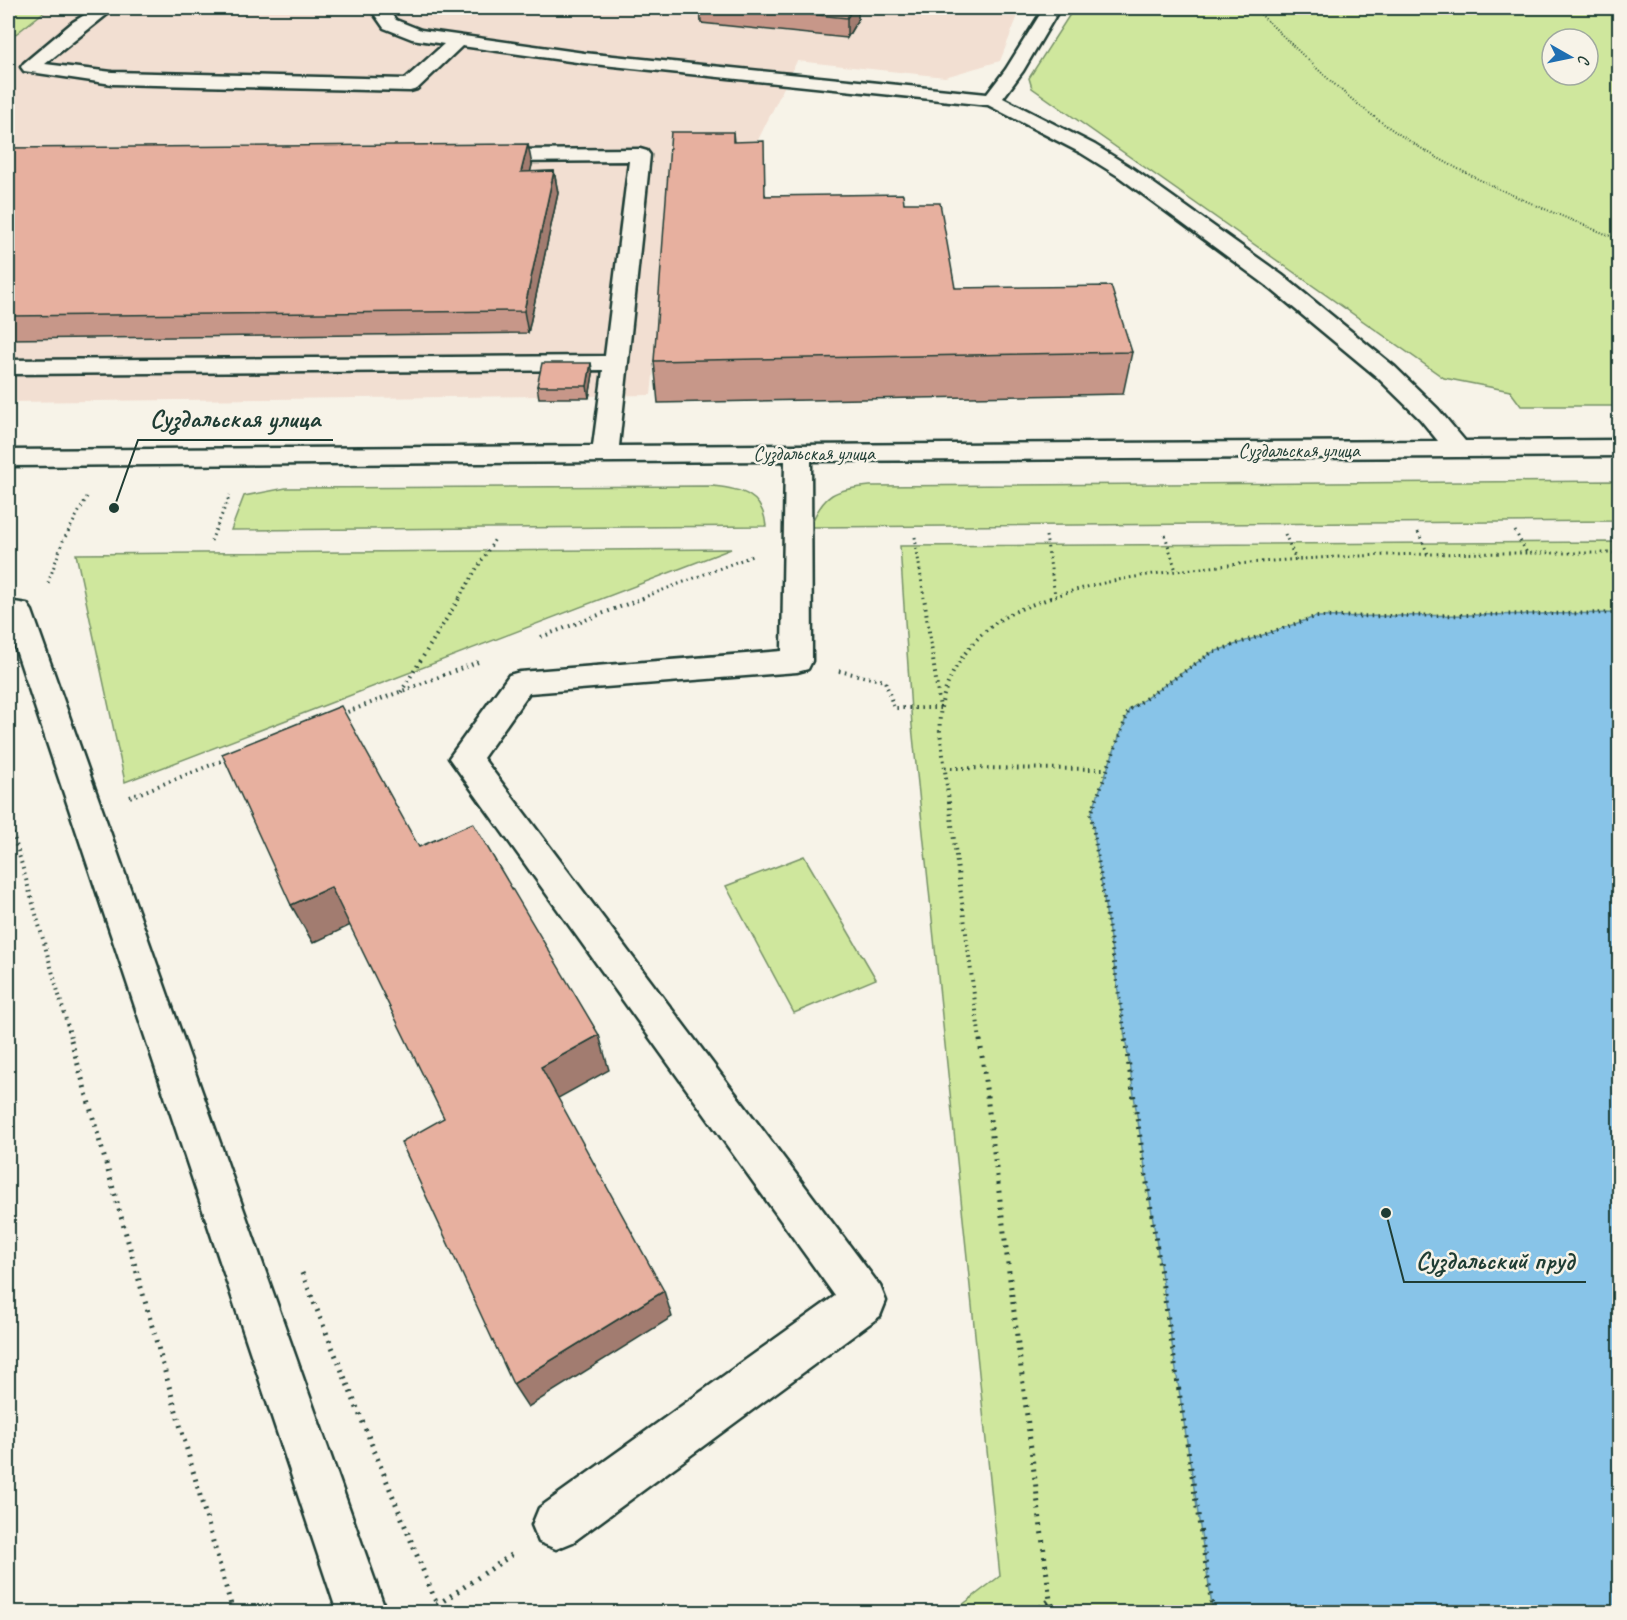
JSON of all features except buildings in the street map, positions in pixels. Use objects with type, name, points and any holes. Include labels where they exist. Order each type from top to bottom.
[{"type":"street","points":[[107,8],[79,26],[30,67],[112,78],[410,85],[458,41]]},
{"type":"street","points":[[378,8],[390,24],[401,31],[458,41],[584,58],[992,100],[1088,149],[1125,172],[1274,280],[1386,372],[1429,414],[1458,449]]},
{"type":"street","points":[[992,100],[1014,71],[1052,8]]},
{"type":"street","points":[[461,156],[640,155],[605,455]]},
{"type":"street","points":[[8,367],[616,363]]},
{"type":"street","name":"Суздальская улица","points":[[8,458],[1620,448]]},
{"type":"street","points":[[556,1525],[865,1301],[465,758],[520,682],[797,661],[798,453]]},
{"type":"street","points":[[8,610],[17,611],[362,1612]]},
{"type":"path","points":[[8,15],[18,8]]},
{"type":"path","points":[[1254,8],[1327,78],[1387,126],[1444,162],[1494,189],[1620,240]]},
{"type":"path","points":[[44,591],[63,541],[89,494]]},
{"type":"path","points":[[1515,531],[1527,553]]},
{"type":"path","points":[[1418,532],[1428,554]]},
{"type":"path","points":[[1285,534],[1296,560]]},
{"type":"path","points":[[1165,535],[1176,571]]},
{"type":"path","points":[[1046,536],[1055,595]]},
{"type":"path","points":[[915,537],[940,708],[945,768],[1050,1600],[1055,1612]]},
{"type":"path","points":[[533,640],[798,538]]},
{"type":"path","points":[[400,692],[495,539]]},
{"type":"path","points":[[940,708],[954,672],[976,640],[999,620],[1055,595],[1100,584],[1176,571],[1296,560],[1428,554],[1620,553]]},
{"type":"path","points":[[1213,1612],[1091,814],[1130,710],[1211,653],[1315,617],[1620,613]]},
{"type":"path","points":[[334,718],[489,658]]},
{"type":"path","points":[[797,661],[885,681],[894,708],[940,708]]},
{"type":"path","points":[[123,799],[234,756]]},
{"type":"path","points":[[945,768],[1107,769]]},
{"type":"path","points":[[8,816],[233,1612]]},
{"type":"path","points":[[437,1605],[556,1525]]},
{"type":"path","points":[[1034,1612],[1050,1600]]},
{"type":"path","points":[[1048,1612],[1050,1600]]},
{"type":"shaded area","points":[[49,8],[1021,8],[1000,61],[945,77],[797,61],[756,144],[677,144],[651,395],[589,396],[588,398],[539,398],[539,396],[8,402],[8,40]]},
{"type":"green space","points":[[8,8],[49,8],[8,40]]},
{"type":"green space","points":[[1074,8],[1619,8],[1619,406],[1521,406],[1510,391],[1444,378],[1032,88],[1029,78]]},
{"type":"green space","points":[[1619,481],[1619,521],[810,527],[820,507],[832,495],[848,489],[870,486]]},
{"type":"green space","points":[[713,486],[733,489],[749,495],[760,507],[766,526],[231,530],[244,496],[286,488]]},
{"type":"green space","points":[[1619,542],[1619,1612],[953,1612],[1000,1576],[912,726],[900,546]]},
{"type":"green space","points":[[731,549],[125,782],[76,554]]},
{"type":"green space","points":[[804,856],[876,979],[794,1013],[726,886]]},
{"type":"water","points":[[1619,613],[1619,1612],[1213,1612],[1091,814],[1129,710],[1211,653],[1315,617]]},
{"type":"place","name":"Суздальская улица","points":[[114,508]]},
{"type":"place","name":"Суздальский пруд","points":[[1386,1213]]}]
